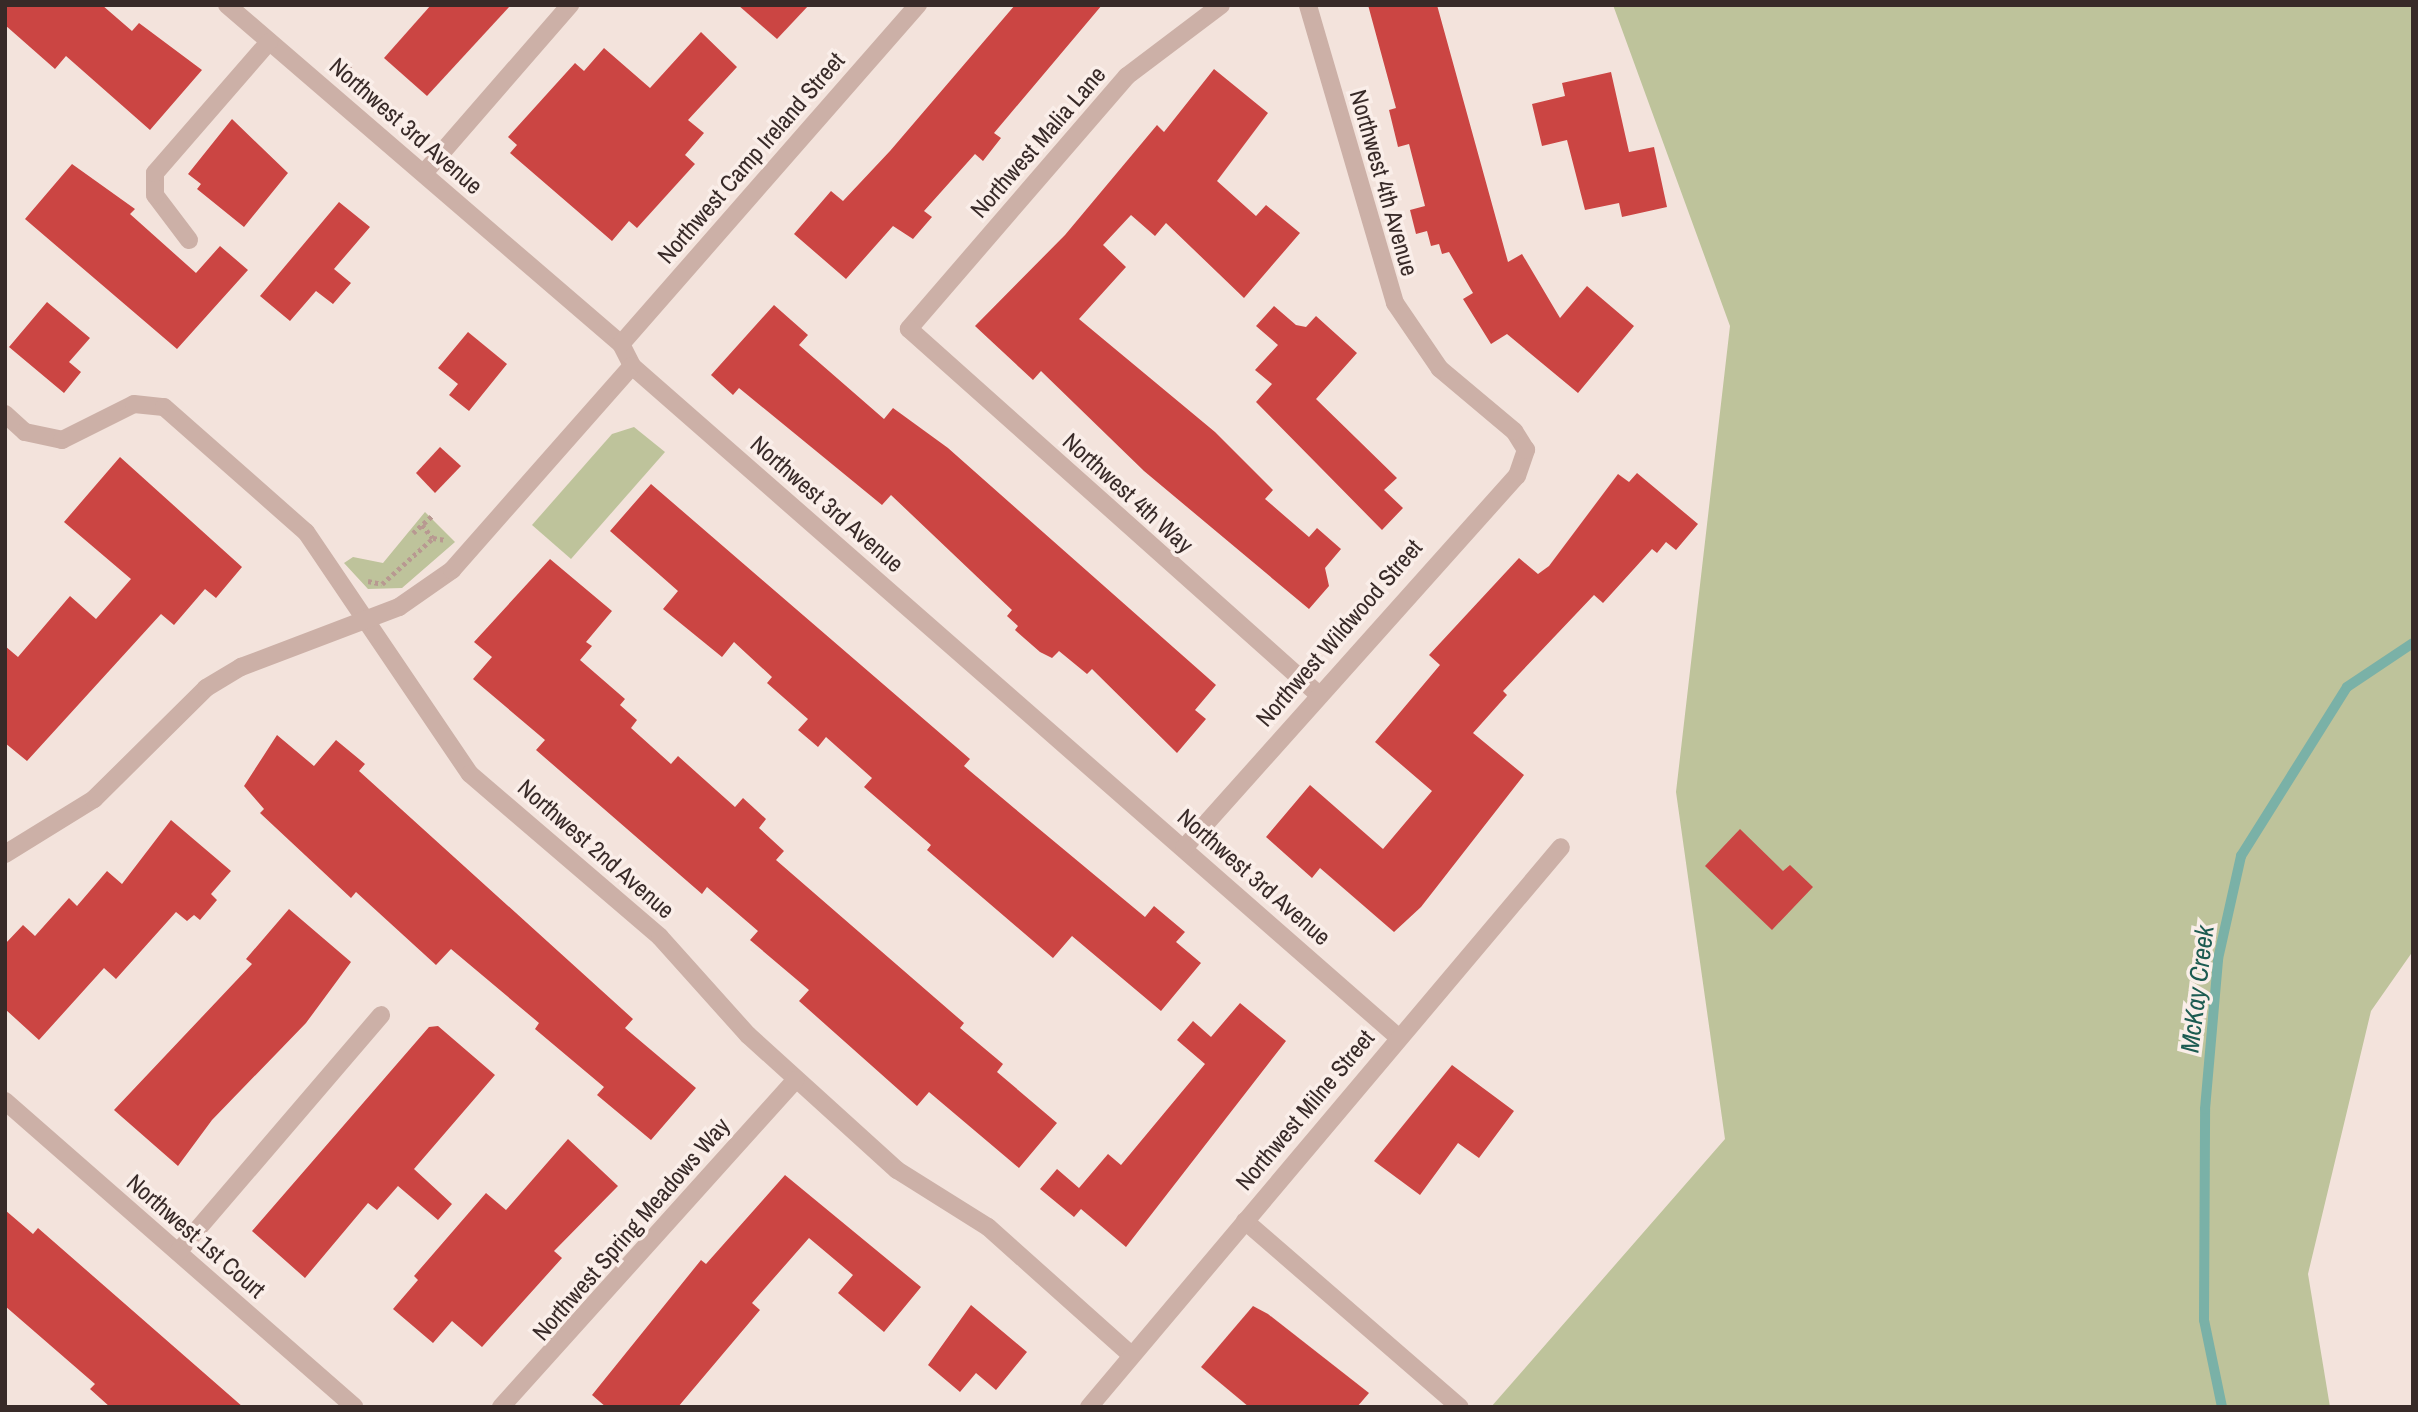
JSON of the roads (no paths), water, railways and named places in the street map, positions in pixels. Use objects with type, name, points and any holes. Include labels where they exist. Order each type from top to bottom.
[{"type":"street","name":"Northwest 3rd Avenue","points":[[227,5],[621,344],[632,366],[1398,1038]]},
{"type":"street","points":[[424,173],[570,5]]},
{"type":"street","name":"Northwest Camp Ireland Street","points":[[621,344],[918,5]]},
{"type":"street","name":"Northwest Malia Lane","points":[[909,329],[1127,76],[1221,5]]},
{"type":"street","name":"Northwest 4th Avenue","points":[[1308,5],[1395,303],[1440,369],[1514,430],[1526,450]]},
{"type":"street","points":[[189,240],[155,195],[155,173],[269,42]]},
{"type":"street","name":"Northwest 4th Way","points":[[909,329],[1317,694]]},
{"type":"street","points":[[5,854],[93,799],[206,688],[241,667],[399,607],[452,570],[632,366]]},
{"type":"street","name":"Northwest 2nd Avenue","points":[[5,415],[25,432],[62,440],[134,404],[164,407],[306,533],[363,621],[470,774],[660,937],[794,1080],[919,1187],[988,1227],[1131,1355]]},
{"type":"street","name":"Northwest Wildwood Street","points":[[1184,848],[1317,694],[1517,476],[1526,450]]},
{"type":"street","name":"Northwest Milne Street","points":[[1089,1407],[1561,847]]},
{"type":"street","points":[[178,1252],[381,1015]]},
{"type":"street","name":"Northwest Spring Meadows Way","points":[[501,1407],[794,1080]]},
{"type":"street","name":"Northwest 1st Court","points":[[5,1101],[354,1407]]},
{"type":"street","points":[[1245,1221],[1460,1407]]},
{"type":"waterway","name":"McKay Creek","points":[[2222,1407],[2204,1320],[2205,1109],[2218,959],[2241,856],[2347,687],[2413,643]]}]
